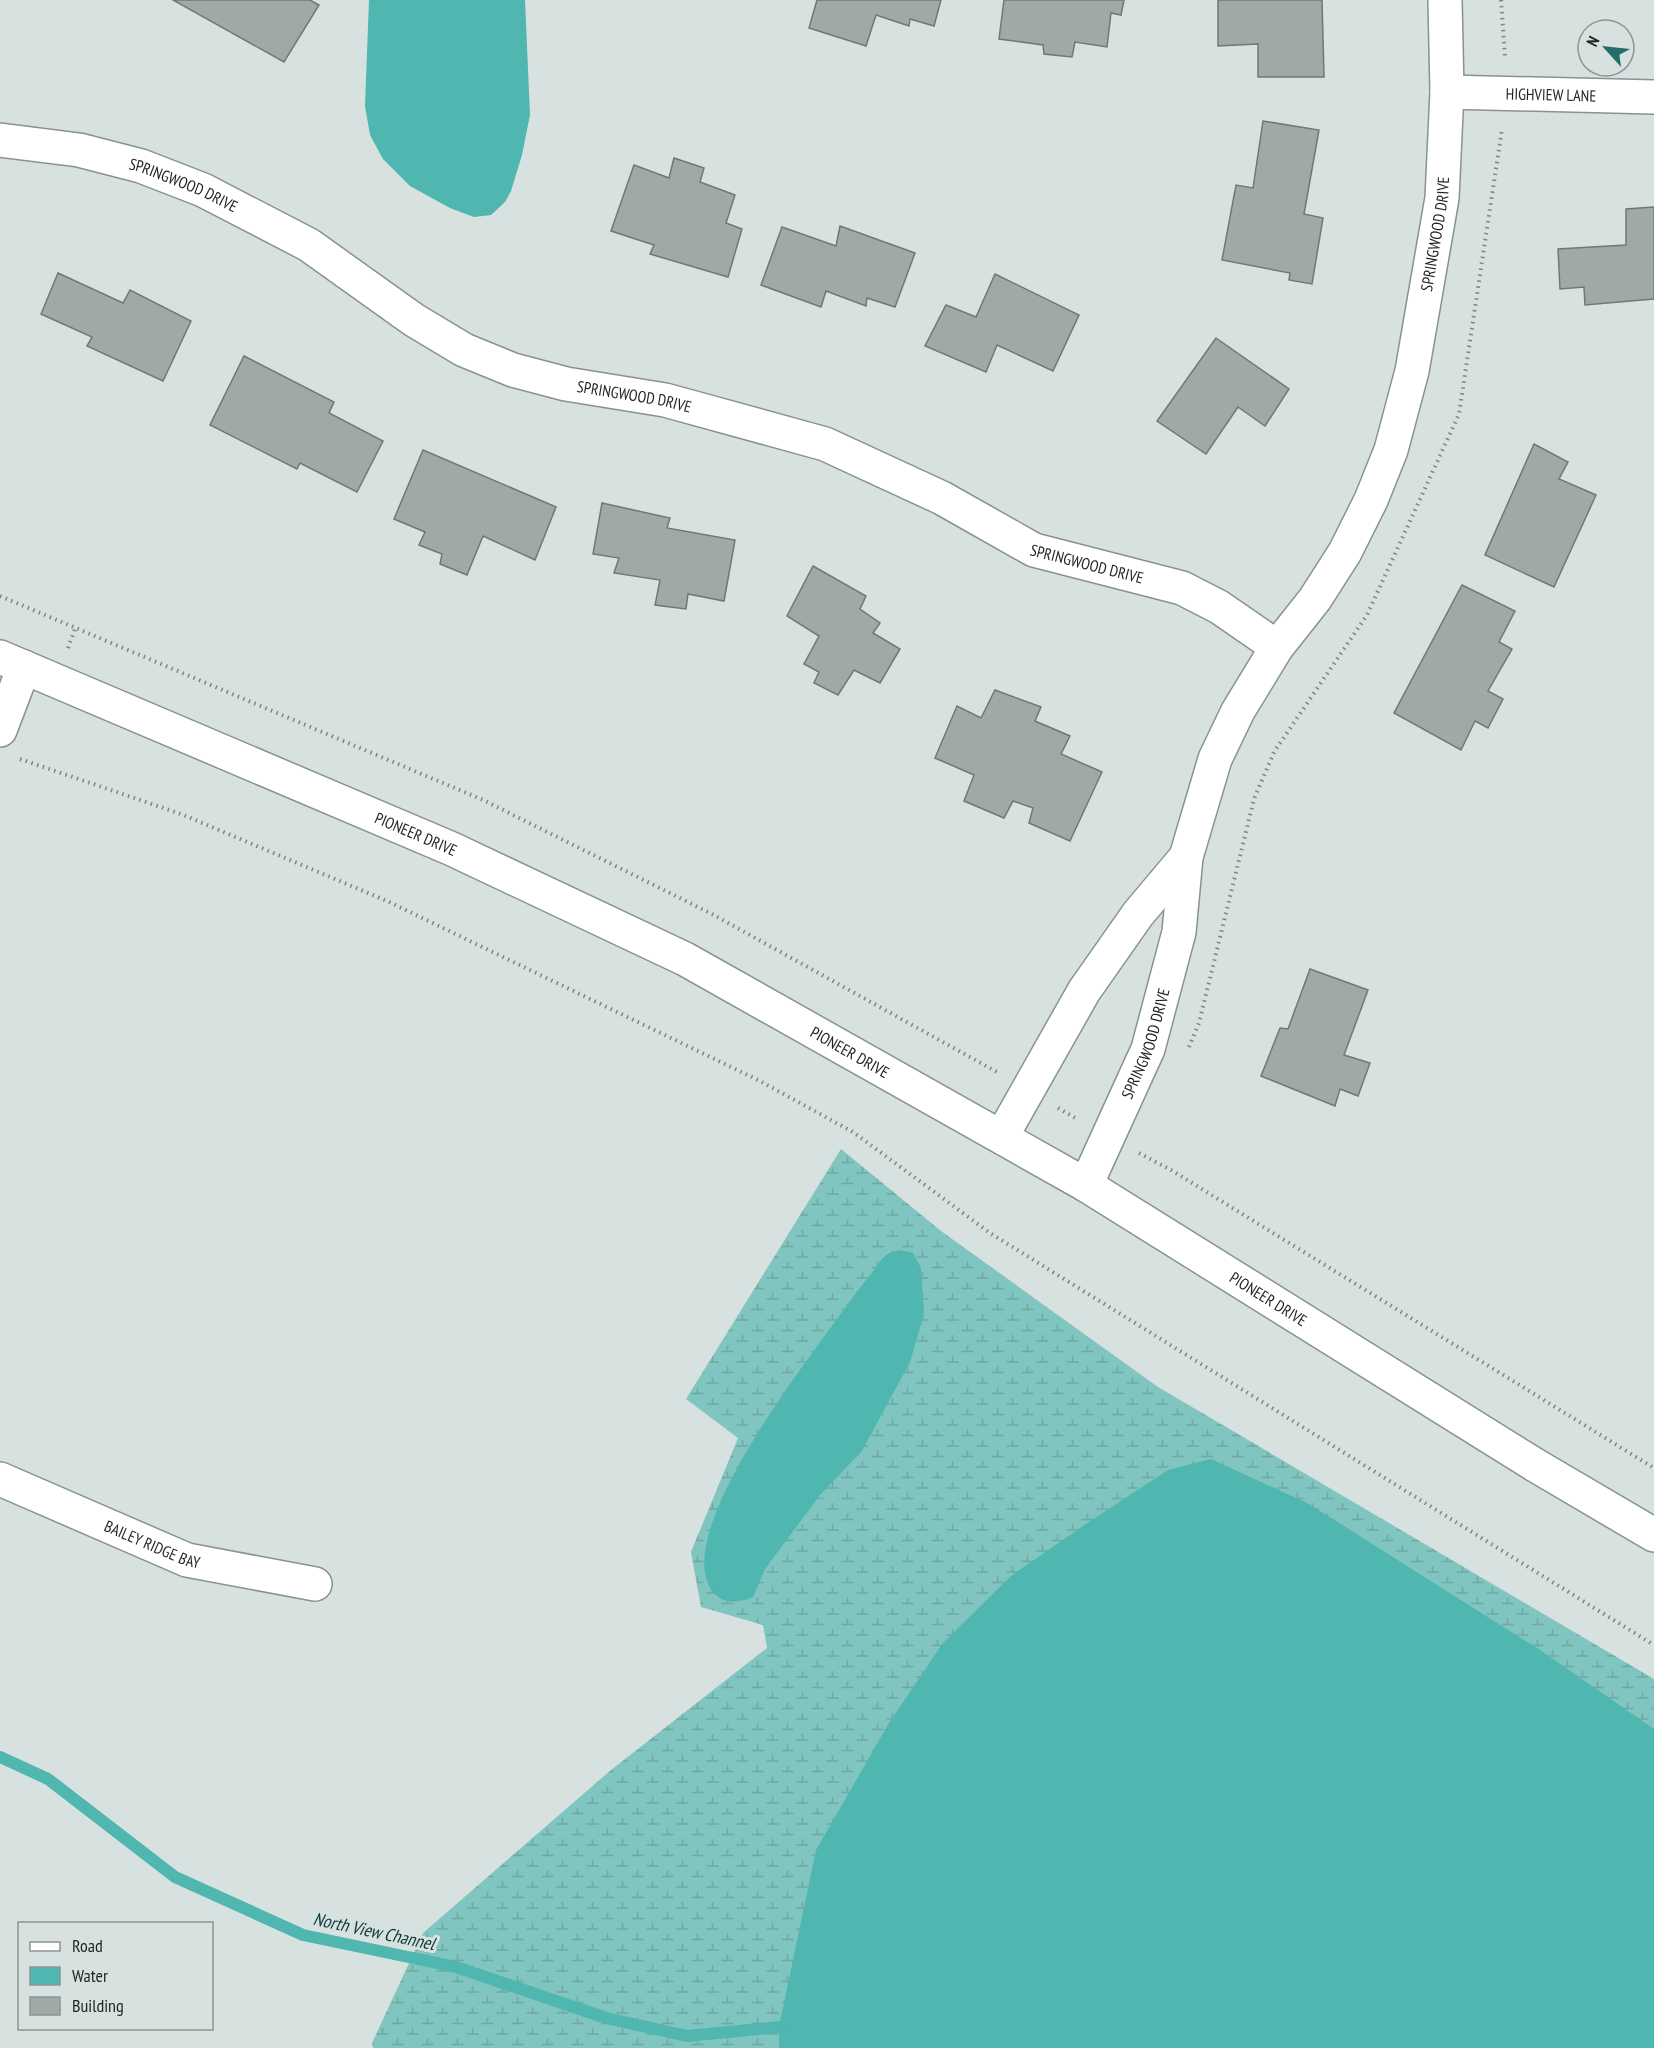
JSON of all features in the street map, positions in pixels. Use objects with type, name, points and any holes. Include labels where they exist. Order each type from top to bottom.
[{"type":"street","name":"SPRINGWOOD DRIVE","points":[[1086,1185],[1106,1136],[1148,1048],[1179,932],[1186,857],[1215,759],[1238,711],[1277,646],[1315,599],[1345,552],[1371,500],[1391,450],[1412,371],[1442,198],[1447,92],[1444,0]]},
{"type":"street","name":"HIGHVIEW LANE","points":[[1447,92],[1654,97]]},
{"type":"street","name":"SPRINGWOOD DRIVE","points":[[0,140],[79,150],[141,166],[203,190],[309,245],[414,320],[464,350],[513,370],[566,384],[665,400],[825,444],[942,498],[1034,550],[1182,588],[1219,607],[1277,646]]},
{"type":"street","points":[[0,730],[12,662]]},
{"type":"street","name":"PIONEER DRIVE","points":[[12,662],[452,849],[685,959],[1086,1185],[1525,1459],[1654,1535]]},
{"type":"street","name":"SPRINGWOOD DRIVE","points":[[1002,1136],[1026,1089],[1083,991],[1138,914],[1186,857]]},
{"type":"street","name":"BAILEY RIDGE BAY","points":[[0,1479],[188,1560],[315,1584]]},
{"type":"path","points":[[1501,0],[1505,59]]},
{"type":"path","points":[[1186,1053],[1199,1023],[1254,799],[1274,752],[1367,615],[1459,414],[1502,132]]},
{"type":"path","points":[[0,596],[481,799],[712,914],[1180,1176],[1654,1468]]},
{"type":"path","points":[[25,761],[181,814],[387,902],[758,1080],[853,1132],[990,1233],[1654,1645]]},
{"type":"green space","points":[[841,1149],[941,1231],[1158,1387],[1654,1679],[1654,2048],[373,2048],[372,2043],[423,1933],[611,1770],[767,1648],[763,1625],[701,1607],[691,1552],[738,1438],[686,1399]]},
{"type":"water","points":[[369,0],[525,0],[530,115],[522,155],[511,191],[505,202],[491,215],[474,217],[450,208],[410,186],[383,159],[370,135],[365,106]]},
{"type":"water","points":[[901,1250],[913,1253],[921,1268],[924,1314],[910,1362],[862,1451],[820,1495],[765,1569],[753,1597],[738,1601],[723,1600],[715,1594],[705,1571],[707,1541],[719,1505],[738,1467],[783,1395],[850,1301],[883,1258],[889,1253]]},
{"type":"water","points":[[1211,1459],[1309,1504],[1540,1650],[1654,1729],[1654,2048],[779,2048],[779,2027],[816,1850],[889,1723],[943,1643],[1011,1576],[1083,1526],[1168,1470]]},
{"type":"building","points":[[173,0],[310,0],[319,5],[284,62]]},
{"type":"building","points":[[817,0],[941,0],[934,26],[910,19],[909,26],[876,15],[866,46],[809,28]]},
{"type":"building","points":[[1004,0],[1124,0],[1121,15],[1111,13],[1107,47],[1075,42],[1072,57],[1044,54],[1043,45],[999,39]]},
{"type":"building","points":[[1218,0],[1322,0],[1324,77],[1258,77],[1258,44],[1218,46]]},
{"type":"building","points":[[1263,121],[1319,130],[1304,214],[1323,218],[1312,284],[1289,280],[1290,273],[1222,260],[1236,185],[1253,188]]},
{"type":"building","points":[[674,158],[704,168],[700,182],[735,195],[726,223],[742,229],[728,277],[650,254],[654,245],[611,231],[634,165],[669,178]]},
{"type":"building","points":[[1654,207],[1654,299],[1585,305],[1584,287],[1560,289],[1558,249],[1626,245],[1626,209]]},
{"type":"building","points":[[840,226],[915,253],[895,307],[867,298],[866,306],[826,291],[821,307],[761,285],[782,227],[836,246]]},
{"type":"building","points":[[58,273],[123,303],[130,290],[191,321],[163,381],[87,346],[92,337],[41,314]]},
{"type":"building","points":[[995,274],[1079,315],[1053,371],[997,345],[986,372],[925,346],[946,305],[976,317]]},
{"type":"building","points":[[1216,338],[1289,389],[1265,426],[1238,407],[1206,454],[1157,421]]},
{"type":"building","points":[[244,356],[334,402],[329,413],[383,441],[357,492],[300,463],[297,469],[210,425]]},
{"type":"building","points":[[1534,444],[1568,462],[1559,479],[1596,495],[1554,587],[1485,555]]},
{"type":"building","points":[[423,450],[556,507],[535,560],[483,536],[467,575],[440,564],[442,554],[419,545],[425,532],[394,519]]},
{"type":"building","points":[[602,503],[670,518],[667,528],[735,540],[724,601],[688,594],[686,609],[655,605],[660,580],[614,573],[619,558],[593,554]]},
{"type":"building","points":[[813,566],[866,596],[860,609],[880,623],[873,633],[900,649],[880,683],[854,670],[838,695],[814,683],[819,672],[804,664],[819,636],[787,616]]},
{"type":"building","points":[[1462,585],[1515,611],[1499,642],[1512,649],[1488,691],[1503,699],[1488,728],[1475,721],[1461,750],[1394,713]]},
{"type":"building","points":[[995,690],[1041,707],[1035,721],[1070,736],[1061,754],[1102,772],[1070,841],[1029,823],[1033,808],[1013,801],[1004,818],[964,801],[974,775],[935,758],[957,706],[981,718]]},
{"type":"building","points":[[1310,969],[1368,990],[1344,1055],[1370,1063],[1358,1096],[1340,1089],[1335,1106],[1261,1076],[1280,1028],[1288,1029]]},
{"type":"waterway","name":"North View Channel","points":[[0,1757],[48,1779],[175,1877],[303,1935],[456,1967],[606,2018],[687,2036],[779,2027]]}]
